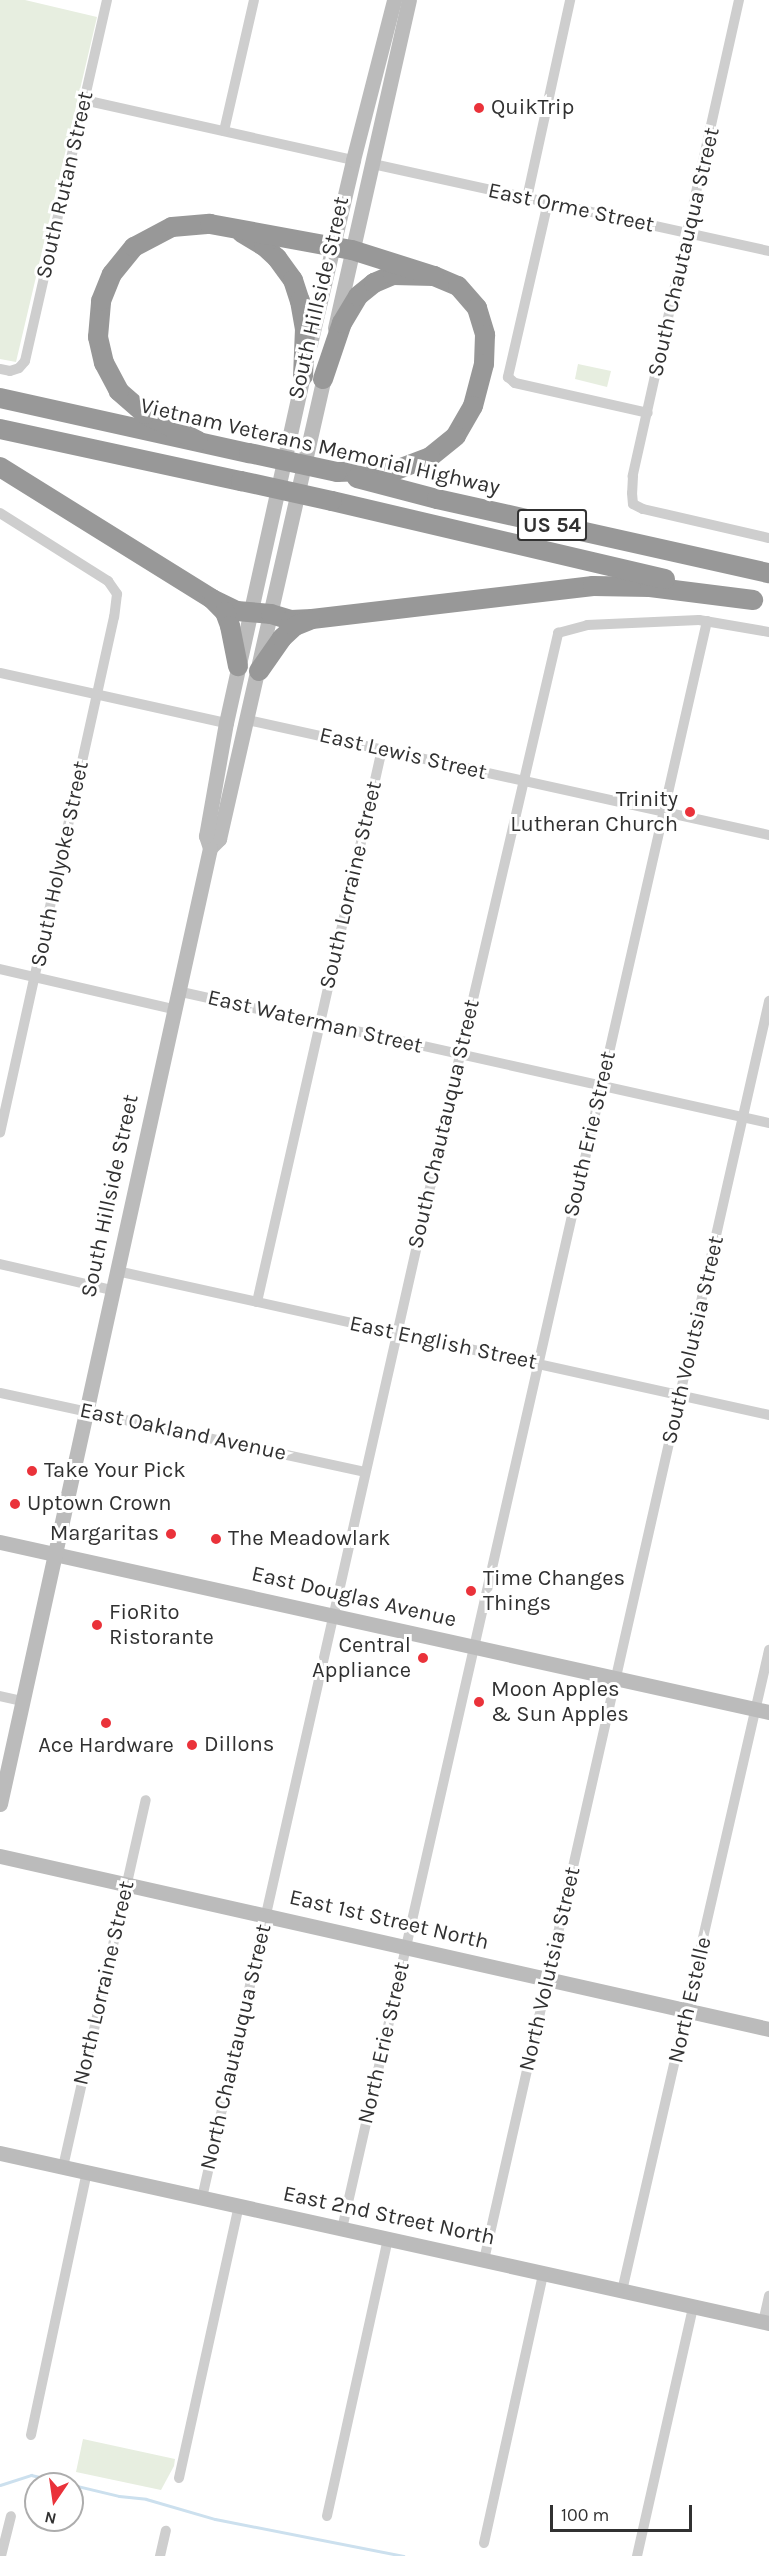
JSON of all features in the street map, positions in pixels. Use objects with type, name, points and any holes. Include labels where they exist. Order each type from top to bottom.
[{"type":"highway","points":[[198,441],[145,414],[119,391],[110,377],[100,352],[99,313],[112,273],[134,248],[148,238],[172,227],[189,223],[226,226],[352,250],[458,286],[477,308],[485,335],[484,364],[473,405],[456,436],[430,457],[396,470],[337,472]]},
{"type":"highway","points":[[226,226],[264,246],[293,280],[300,301],[304,329],[303,376]]},
{"type":"highway","points":[[323,379],[342,322],[358,296],[374,283],[393,275],[434,276]]},
{"type":"highway","name":"Vietnam Veterans Memorial Highway","points":[[0,398],[337,472],[437,499],[769,573]]},
{"type":"highway","name":"US 54","points":[[0,429],[332,501],[761,601]]},
{"type":"highway","points":[[0,467],[212,599],[237,611],[271,614],[291,620],[312,619],[593,586],[650,587],[761,601]]},
{"type":"highway","points":[[212,599],[228,619],[238,666]]},
{"type":"highway","points":[[259,671],[282,638],[295,626],[312,619]]},
{"type":"main road","name":"South Hillside Street","points":[[0,1804],[210,848],[206,836],[238,666],[353,160],[394,0]]},
{"type":"main road","name":"South Hillside Street","points":[[210,848],[219,839],[248,720],[409,0]]},
{"type":"main road","name":"East Douglas Avenue","points":[[0,1542],[763,1711]]},
{"type":"main road","name":"East 1st Street North","points":[[0,1856],[769,2029]]},
{"type":"main road","name":"East 2nd Street North","points":[[0,2153],[766,2323]]},
{"type":"street","name":"South Rutan Street","points":[[0,369],[10,371],[18,368],[25,361],[107,0]]},
{"type":"street","points":[[224,131],[254,0]]},
{"type":"street","points":[[527,198],[570,0]]},
{"type":"street","name":"South Chautauqua Street","points":[[739,0],[633,476],[633,504],[654,512],[769,537]]},
{"type":"street","points":[[84,100],[353,160]]},
{"type":"street","name":"East Orme Street","points":[[373,164],[769,251]]},
{"type":"street","points":[[548,202],[508,377],[515,383],[648,413]]},
{"type":"street","name":"South Holyoke Street","points":[[0,513],[108,581],[117,594],[0,1133]]},
{"type":"street","points":[[707,621],[769,632]]},
{"type":"street","name":"South Chautauqua Street","points":[[333,1615],[558,633],[587,625],[707,621]]},
{"type":"street","name":"South Erie Street","points":[[476,1647],[707,621]]},
{"type":"street","points":[[0,673],[226,723]]},
{"type":"street","name":"East Lewis Street","points":[[248,720],[769,835]]},
{"type":"street","name":"South Lorraine Street","points":[[257,1302],[382,749]]},
{"type":"street","name":"East Waterman Street","points":[[0,969],[173,1009]]},
{"type":"street","name":"East Waterman Street","points":[[177,992],[769,1123]]},
{"type":"street","name":"South Volutsia Street","points":[[617,1678],[769,1001]]},
{"type":"street","points":[[0,1264],[112,1290]]},
{"type":"street","name":"East English Street","points":[[117,1271],[769,1415]]},
{"type":"street","name":"East Oakland Avenue","points":[[0,1393],[365,1472]]},
{"type":"street","name":"North Chautauqua Street","points":[[202,2198],[333,1615]]},
{"type":"street","name":"North Erie Street","points":[[342,2229],[405,1947],[476,1647]]},
{"type":"street","name":"North Estelle","points":[[622,2291],[687,2010],[763,1711],[769,1650]]},
{"type":"street","name":"North Volutsia Street","points":[[484,2260],[617,1678]]},
{"type":"street","points":[[0,1696],[22,1701]]},
{"type":"street","name":"North Lorraine Street","points":[[63,2167],[146,1800]]},
{"type":"street","points":[[31,2435],[87,2172]]},
{"type":"street","points":[[179,2478],[239,2206]]},
{"type":"street","points":[[327,2516],[388,2239]]},
{"type":"street","points":[[484,2543],[543,2274]]},
{"type":"street","points":[[766,2323],[769,2296]]},
{"type":"street","points":[[637,2556],[693,2307]]},
{"type":"street","points":[[2,2556],[11,2516]]},
{"type":"street","points":[[160,2556],[166,2530]]},
{"type":"shaded area","points":[[0,0],[25,0],[97,17],[16,362],[0,359]]},
{"type":"shaded area","points":[[578,364],[611,371],[607,387],[575,379]]},
{"type":"shaded area","points":[[83,2439],[175,2459],[174,2466],[161,2490],[76,2472]]},
{"type":"waterway","points":[[0,2485],[31,2475],[119,2496],[146,2499],[215,2519],[403,2556]]},
{"type":"place","name":"QuikTrip","points":[[479,108]]},
{"type":"place","name":"Trinity Lutheran Church","points":[[690,812]]},
{"type":"place","name":"Take Your Pick","points":[[32,1471]]},
{"type":"place","name":"Uptown Crown","points":[[15,1504]]},
{"type":"place","name":"Margaritas","points":[[171,1534]]},
{"type":"place","name":"The Meadowlark","points":[[216,1539]]},
{"type":"place","name":"Time Changes Things","points":[[471,1591]]},
{"type":"place","name":"FioRito Ristorante","points":[[97,1625]]},
{"type":"place","name":"Central Appliance","points":[[423,1658]]},
{"type":"place","name":"Moon Apples & Sun Apples","points":[[479,1702]]},
{"type":"place","name":"Ace Hardware","points":[[106,1723]]},
{"type":"place","name":"Dillons","points":[[192,1745]]}]
